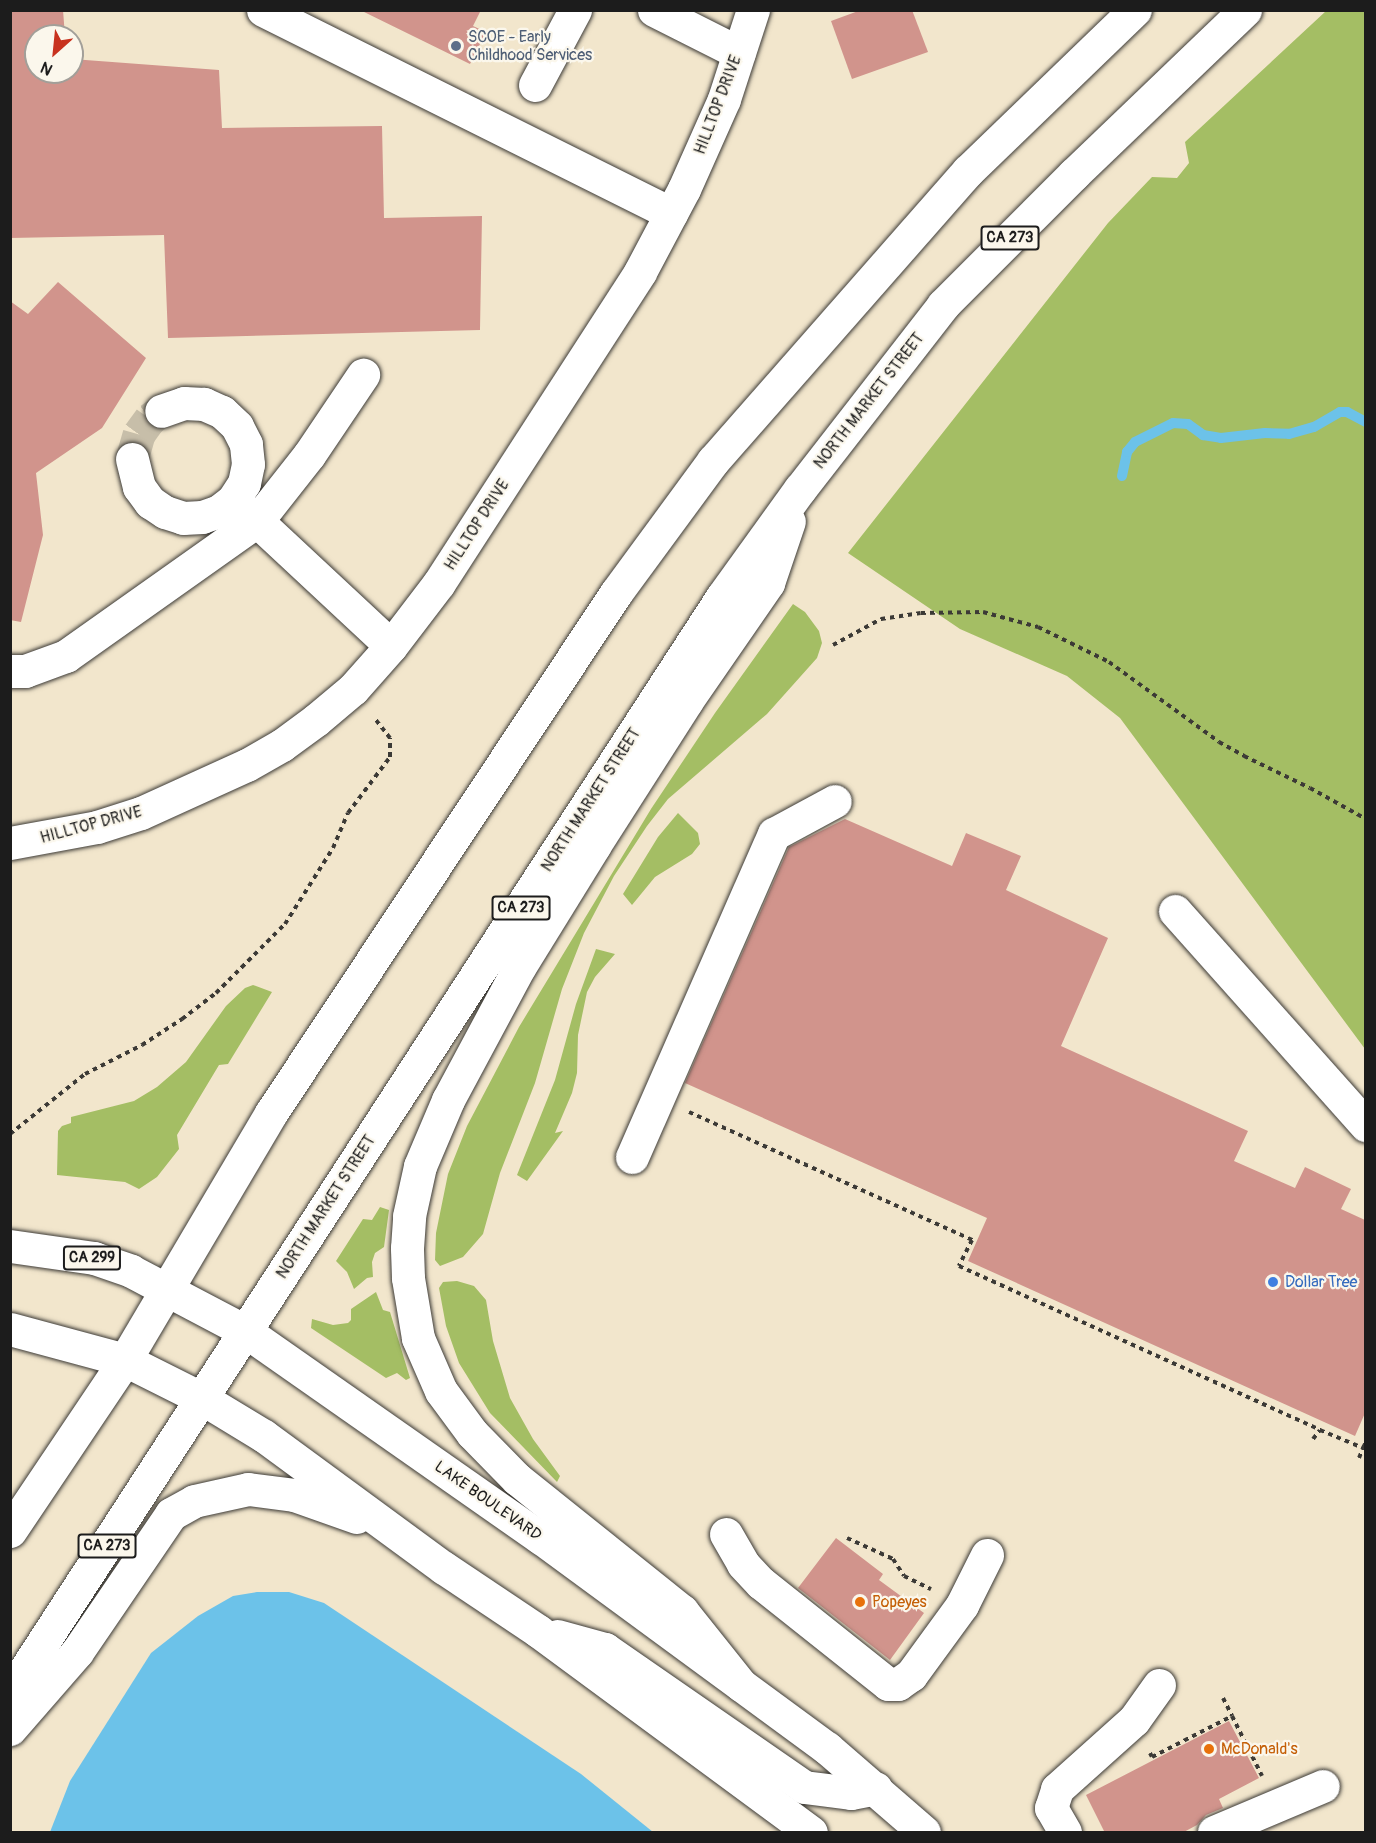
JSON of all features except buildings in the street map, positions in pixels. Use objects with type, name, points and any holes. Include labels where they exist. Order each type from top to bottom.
[{"type":"main road","points":[[263,10],[671,213]]},
{"type":"main road","points":[[535,85],[575,10]]},
{"type":"main road","points":[[654,10],[739,53]]},
{"type":"main road","name":"HILLTOP DRIVE","points":[[10,843],[97,827],[141,813],[247,765],[282,746],[316,720],[353,688],[391,646],[439,583],[640,272],[671,213],[724,99],[753,10]]},
{"type":"main road","points":[[10,1531],[125,1359],[271,1113],[616,592],[713,461],[968,171],[1135,10]]},
{"type":"main road","name":"NORTH MARKET STREET","points":[[10,1693],[722,597],[801,489],[943,305],[1074,174],[1245,10]]},
{"type":"main road","points":[[10,671],[25,671],[66,656],[257,522],[309,455],[363,375]]},
{"type":"main road","points":[[132,459],[140,487],[150,502],[165,512],[183,518],[202,517],[219,511],[233,500],[244,483],[248,464],[246,444],[237,426],[222,412],[204,404],[184,403],[161,411]]},
{"type":"main road","points":[[741,1685],[682,1611],[518,1479],[472,1433],[441,1391],[418,1338],[408,1278],[407,1248],[409,1216],[420,1166],[448,1100],[520,966],[594,846],[686,702],[768,583],[801,489]]},
{"type":"main road","points":[[233,500],[391,646]]},
{"type":"main road","points":[[632,1157],[774,834],[835,801]]},
{"type":"main road","points":[[1175,911],[1365,1125]]},
{"type":"main road","name":"LAKE BOULEVARD","points":[[10,1246],[94,1258],[131,1271],[245,1331],[541,1539],[741,1685],[876,1788],[924,1833]]},
{"type":"main road","points":[[10,1329],[125,1359],[202,1399],[264,1436],[444,1568],[538,1631],[811,1833]]},
{"type":"main road","points":[[10,1729],[77,1652],[171,1514],[194,1501],[248,1489],[294,1495],[352,1515],[444,1568]]},
{"type":"main road","points":[[726,1534],[743,1564],[761,1583],[888,1684],[898,1684],[911,1675],[962,1605],[987,1555]]},
{"type":"main road","points":[[538,1631],[605,1649],[804,1787],[851,1792],[876,1788]]},
{"type":"main road","points":[[1065,1833],[1051,1808],[1057,1789],[1134,1720],[1159,1685]]},
{"type":"main road","points":[[1214,1833],[1236,1821],[1323,1786]]},
{"type":"path","points":[[833,645],[881,619],[921,613],[983,612],[1038,627],[1109,662],[1219,742],[1320,793],[1365,819]]},
{"type":"path","points":[[10,1134],[13,1127],[85,1074],[142,1045],[182,1019],[216,993],[285,924],[333,848],[348,813],[390,757],[390,738],[376,720]]},
{"type":"path","points":[[681,1108],[972,1240],[959,1266],[1363,1448]]},
{"type":"path","points":[[1313,1439],[1320,1430]]},
{"type":"path","points":[[1359,1458],[1365,1442]]},
{"type":"path","points":[[847,1538],[893,1559],[904,1576],[934,1590]]},
{"type":"path","points":[[1223,1698],[1264,1780]]},
{"type":"path","points":[[1134,1720],[1152,1757],[1232,1716]]},
{"type":"green space","points":[[1326,11],[1366,11],[1365,1049],[1120,718],[1067,676],[960,629],[848,553],[1108,223],[1152,177],[1177,178],[1189,163],[1185,142]]},
{"type":"green space","points":[[793,604],[805,612],[819,631],[822,643],[817,658],[767,714],[668,799],[614,876],[584,933],[562,989],[535,1083],[500,1173],[483,1234],[463,1257],[440,1266],[435,1260],[436,1233],[448,1174],[467,1126],[519,1027],[651,809],[715,713]]},
{"type":"green space","points":[[678,813],[698,833],[700,844],[692,854],[655,877],[632,905],[623,894],[658,837]]},
{"type":"green space","points":[[596,949],[615,954],[595,977],[587,992],[578,1035],[577,1073],[572,1093],[555,1133],[563,1131],[527,1181],[517,1175],[555,1080],[576,1004]]},
{"type":"green space","points":[[253,985],[272,992],[228,1064],[219,1065],[177,1135],[179,1149],[157,1177],[139,1189],[125,1182],[57,1175],[58,1131],[62,1126],[71,1123],[71,1117],[134,1101],[157,1087],[186,1062],[226,1006],[245,988]]},
{"type":"green space","points":[[380,1207],[389,1210],[384,1247],[375,1253],[372,1262],[373,1277],[367,1278],[354,1289],[347,1272],[336,1261],[363,1219],[372,1220]]},
{"type":"green space","points":[[457,1281],[474,1286],[486,1300],[493,1341],[510,1398],[533,1439],[560,1476],[557,1482],[490,1413],[459,1363],[446,1326],[439,1288],[443,1282]]},
{"type":"green space","points":[[376,1292],[383,1310],[390,1312],[410,1378],[406,1380],[397,1373],[386,1378],[311,1328],[312,1319],[333,1325],[348,1323],[351,1320],[351,1309]]},
{"type":"water","points":[[257,1592],[289,1592],[324,1603],[581,1774],[653,1832],[50,1832],[70,1781],[151,1653],[198,1616],[233,1596]]},
{"type":"waterway","points":[[1122,476],[1127,452],[1135,442],[1173,423],[1188,424],[1203,435],[1221,438],[1265,433],[1289,434],[1314,427],[1340,412],[1347,412],[1366,422]]},
{"type":"tunnel","points":[[132,459],[139,434],[150,419],[161,411]]},
{"type":"place","name":"SCOE - Early Childhood Services","points":[[456,46]]},
{"type":"place","name":"Dollar Tree","points":[[1273,1282]]},
{"type":"place","name":"Popeyes","points":[[860,1602]]},
{"type":"place","name":"McDonald's","points":[[1209,1749]]}]
